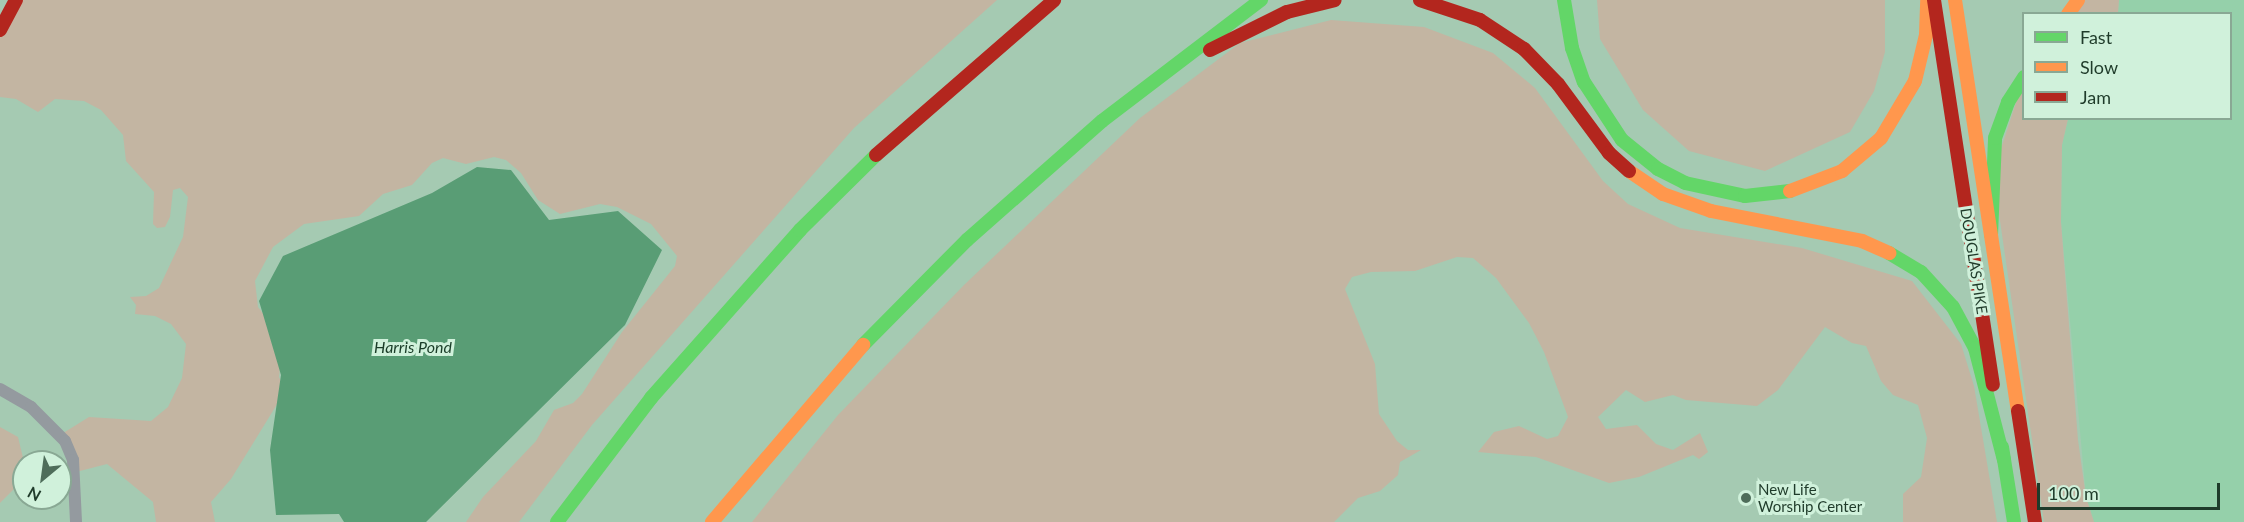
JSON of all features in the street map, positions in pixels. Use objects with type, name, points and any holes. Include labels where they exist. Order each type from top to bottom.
[{"type":"main road","points":[[0,30],[16,0]]},
{"type":"main road","points":[[557,522],[636,416],[708,330],[939,83],[1031,0]]},
{"type":"main road","points":[[863,166],[1054,0]]},
{"type":"main road","points":[[711,522],[811,402],[904,302],[1033,179],[1137,92],[1261,0]]},
{"type":"main road","points":[[1137,92],[1255,26],[1287,12],[1335,0]]},
{"type":"main road","points":[[1420,0],[1480,20],[1524,49],[1558,84],[1608,153],[1656,190],[1711,211],[1862,241],[1898,256],[1921,272],[1953,307],[1975,348],[2004,460]]},
{"type":"main road","points":[[1564,0],[1578,66],[1593,99],[1622,140],[1658,169],[1685,183],[1745,196],[1780,194],[1812,185],[1855,162],[1881,138],[1900,112],[1918,73],[1926,35],[1927,0]]},
{"type":"main road","name":"DOUGLAS PIKE","points":[[1934,0],[2014,522]]},
{"type":"main road","name":"DOUGLAS PIKE","points":[[1955,0],[2035,522]]},
{"type":"main road","points":[[1991,235],[1995,138],[2005,108],[2022,80]]},
{"type":"street","points":[[0,389],[31,406],[65,441],[73,460],[76,522]]},
{"type":"shaded area","points":[[16,0],[997,0],[854,128],[592,425],[519,522],[466,522],[483,497],[536,441],[554,410],[573,403],[582,394],[622,332],[675,266],[677,256],[651,224],[617,207],[600,204],[560,214],[538,200],[521,173],[506,160],[494,157],[466,164],[443,158],[432,163],[412,185],[383,194],[359,216],[304,224],[273,247],[255,281],[258,307],[273,326],[282,349],[279,377],[288,397],[279,401],[231,479],[211,502],[215,522],[156,522],[153,502],[107,464],[76,472],[72,463],[72,450],[66,450],[60,435],[89,417],[151,421],[168,407],[182,378],[186,344],[171,324],[155,316],[135,314],[136,305],[130,297],[146,296],[159,288],[183,237],[188,197],[180,188],[173,190],[170,217],[165,227],[157,228],[153,224],[154,192],[126,161],[123,135],[101,110],[84,101],[55,99],[38,112],[16,99],[0,97],[0,31]]},
{"type":"shaded area","points":[[1597,0],[1885,0],[1885,52],[1874,91],[1850,132],[1765,171],[1689,151],[1643,110],[1600,39]]},
{"type":"shaded area","points":[[2081,0],[2119,0],[2118,12],[2072,12]]},
{"type":"shaded area","points":[[2119,0],[2244,0],[2244,522],[2094,522],[2086,497],[2061,222],[2062,145],[2068,120],[2232,120],[2232,12],[2118,12]]},
{"type":"shaded area","points":[[1331,20],[1424,27],[1493,53],[1535,88],[1603,181],[1628,204],[1680,228],[1802,248],[1912,281],[1961,344],[1974,386],[1997,522],[1903,522],[1903,494],[1921,477],[1927,438],[1918,405],[1893,395],[1881,381],[1866,346],[1852,343],[1825,327],[1778,390],[1757,406],[1686,400],[1673,395],[1645,402],[1626,390],[1598,417],[1606,429],[1637,425],[1656,444],[1673,450],[1700,433],[1708,452],[1699,459],[1693,455],[1639,477],[1609,483],[1536,457],[1478,452],[1494,432],[1519,426],[1547,439],[1558,436],[1568,417],[1544,352],[1529,323],[1496,278],[1473,258],[1457,257],[1415,271],[1371,272],[1352,277],[1345,289],[1375,364],[1379,414],[1397,441],[1408,450],[1421,450],[1400,462],[1398,475],[1380,491],[1358,498],[1334,522],[752,522],[838,415],[964,285],[1140,118],[1240,43]]},
{"type":"shaded area","points":[[2022,84],[2022,120],[2068,120],[2062,145],[2061,222],[2078,440],[2086,497],[2094,522],[2044,522],[1993,173]]},
{"type":"shaded area","points":[[0,427],[18,437],[21,450],[12,450],[12,491],[0,503]]},
{"type":"water","name":"Harris Pond","points":[[477,167],[511,170],[549,220],[618,211],[662,250],[625,325],[426,522],[344,522],[339,514],[276,515],[270,450],[281,375],[259,301],[283,256],[432,193]]},
{"type":"traffic: fast","points":[[863,345],[967,240],[1102,121],[1261,0]]},
{"type":"traffic: fast","points":[[1564,0],[1572,48],[1584,82],[1622,140],[1658,169],[1685,183],[1745,196],[1790,191]]},
{"type":"traffic: fast","points":[[1991,235],[1995,138],[2008,102],[2022,80]]},
{"type":"traffic: fast","points":[[557,522],[651,398],[800,230],[876,155]]},
{"type":"traffic: fast","points":[[1889,253],[1921,272],[1953,307],[1975,348],[2004,460]]},
{"type":"traffic: fast","points":[[2002,447],[2014,522]]},
{"type":"traffic: slow","points":[[1790,191],[1842,171],[1881,138],[1915,81],[1926,35],[1927,0]]},
{"type":"traffic: slow","points":[[1955,0],[2018,411]]},
{"type":"traffic: slow","points":[[2069,12],[2078,0]]},
{"type":"traffic: slow","points":[[1629,171],[1663,194],[1711,211],[1862,241],[1889,253]]},
{"type":"traffic: slow","points":[[712,522],[863,345]]},
{"type":"traffic: jam","points":[[0,30],[16,0]]},
{"type":"traffic: jam","points":[[876,155],[1054,0]]},
{"type":"traffic: jam","points":[[1210,50],[1287,12],[1335,0]]},
{"type":"traffic: jam","points":[[1420,0],[1480,20],[1524,49],[1558,84],[1609,153],[1629,171]]},
{"type":"traffic: jam","points":[[1934,0],[1993,384]]},
{"type":"traffic: jam","points":[[2018,411],[2035,522]]},
{"type":"place","name":"New Life Worship Center","points":[[1746,498]]}]
